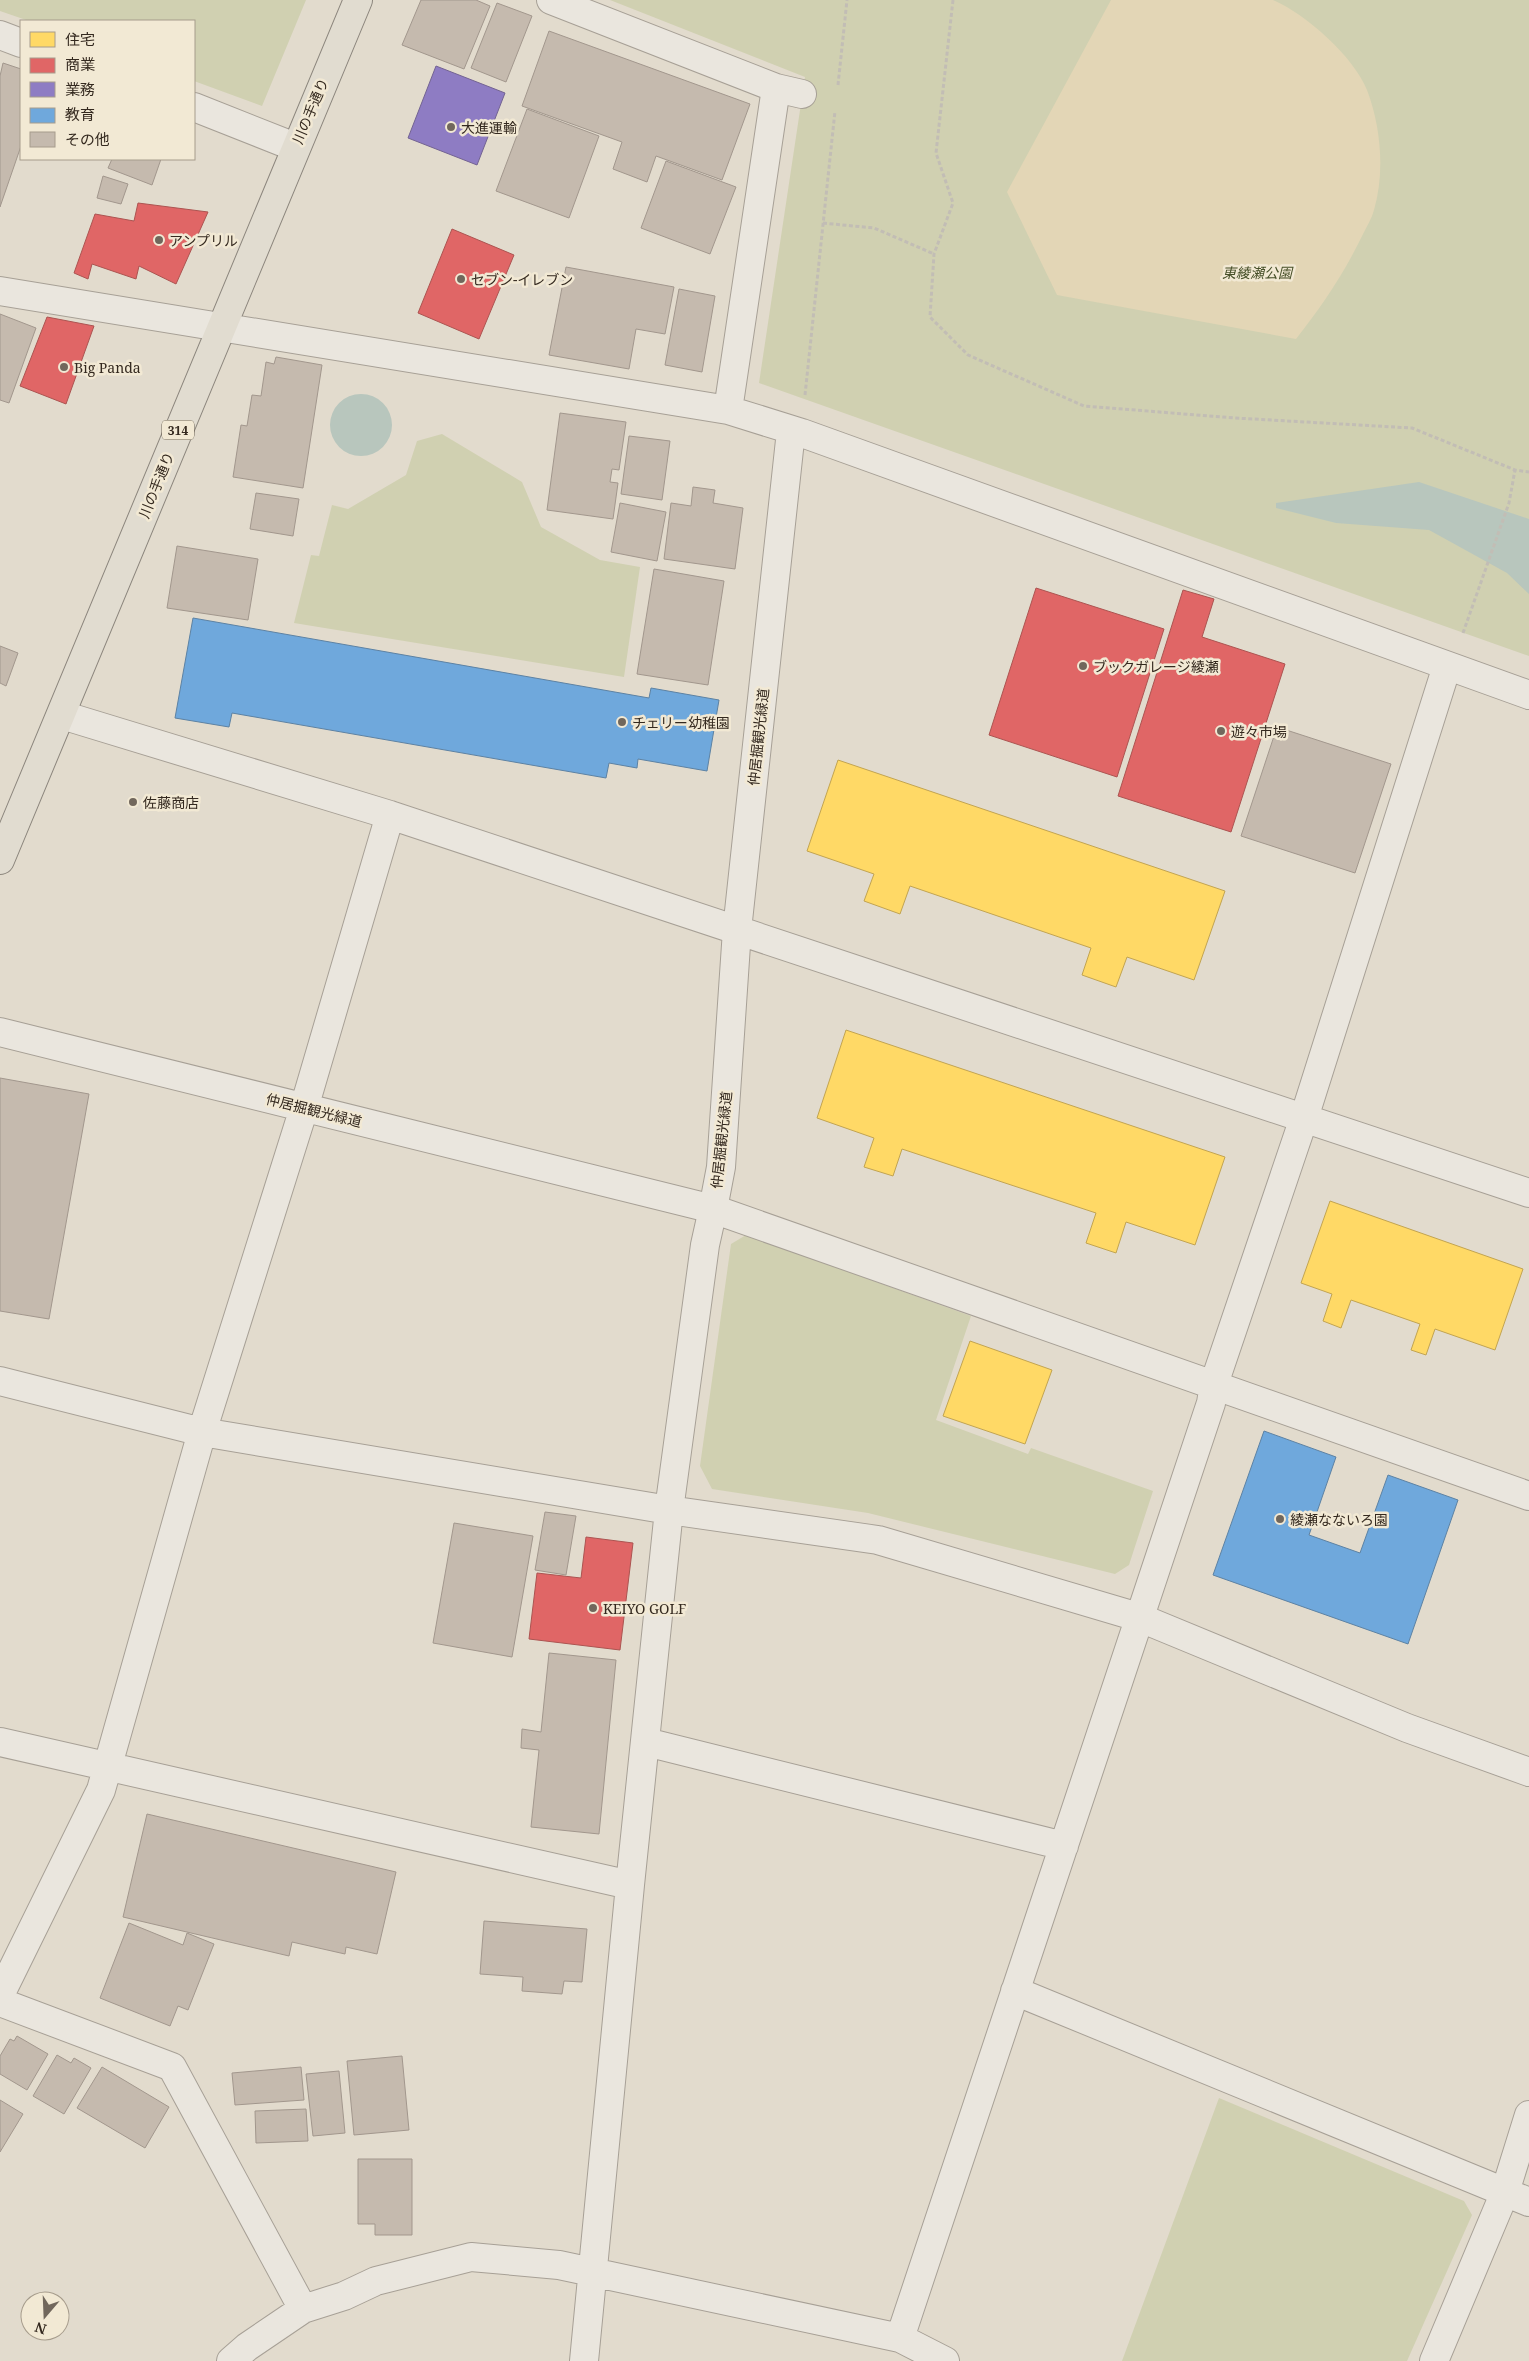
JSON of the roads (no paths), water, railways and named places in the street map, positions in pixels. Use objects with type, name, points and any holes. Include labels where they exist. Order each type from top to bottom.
[{"type":"main road","name":"川の手通り","points":[[0,860],[62,714],[220,327],[358,0]]},
{"type":"street","points":[[552,0],[789,91],[728,410]]},
{"type":"street","points":[[0,35],[20,43]]},
{"type":"street","points":[[195,108],[295,147]]},
{"type":"street","points":[[0,292],[728,410],[792,431],[1529,695]]},
{"type":"street","name":"仲居掘観光緑道","points":[[0,1032],[713,1208],[721,1167],[738,930],[792,431]]},
{"type":"street","points":[[900,2338],[1064,1846],[1138,1617],[1211,1403],[1214,1384],[1304,1118],[1447,666]]},
{"type":"street","points":[[62,714],[390,815],[1529,1193]]},
{"type":"street","points":[[0,1995],[101,1790],[106,1766],[202,1432],[304,1108],[390,815]]},
{"type":"street","points":[[584,2361],[630,1885],[669,1510],[705,1245],[713,1208],[1529,1496]]},
{"type":"street","points":[[0,1381],[202,1432],[669,1510],[878,1540],[1138,1617],[1407,1728],[1529,1772]]},
{"type":"street","points":[[0,1742],[630,1885]]},
{"type":"street","points":[[646,1742],[1064,1846]]},
{"type":"street","points":[[1015,1991],[1517,2197]]},
{"type":"street","points":[[0,2002],[172,2067],[304,2309]]},
{"type":"street","points":[[1434,2361],[1517,2197],[1529,2115]]},
{"type":"street","points":[[231,2361],[246,2347],[304,2309],[344,2296],[376,2281],[470,2257],[559,2266],[900,2338],[945,2361]]},
{"type":"place","name":"大進運輸","points":[[451,127]]},
{"type":"place","name":"アンプリル","points":[[159,240]]},
{"type":"place","name":"セブン-イレブン","points":[[461,279]]},
{"type":"place","name":"Big Panda","points":[[64,367]]},
{"type":"place","name":"ブックガレージ綾瀬","points":[[1083,666]]},
{"type":"place","name":"チェリー幼稚園","points":[[622,722]]},
{"type":"place","name":"遊々市場","points":[[1221,731]]},
{"type":"place","name":"佐藤商店","points":[[133,802]]},
{"type":"place","name":"綾瀬なないろ園","points":[[1280,1519]]},
{"type":"place","name":"KEIYO GOLF","points":[[593,1608]]},
{"type":"park label","name":"東綾瀬公園","points":[[1257,272]]}]
